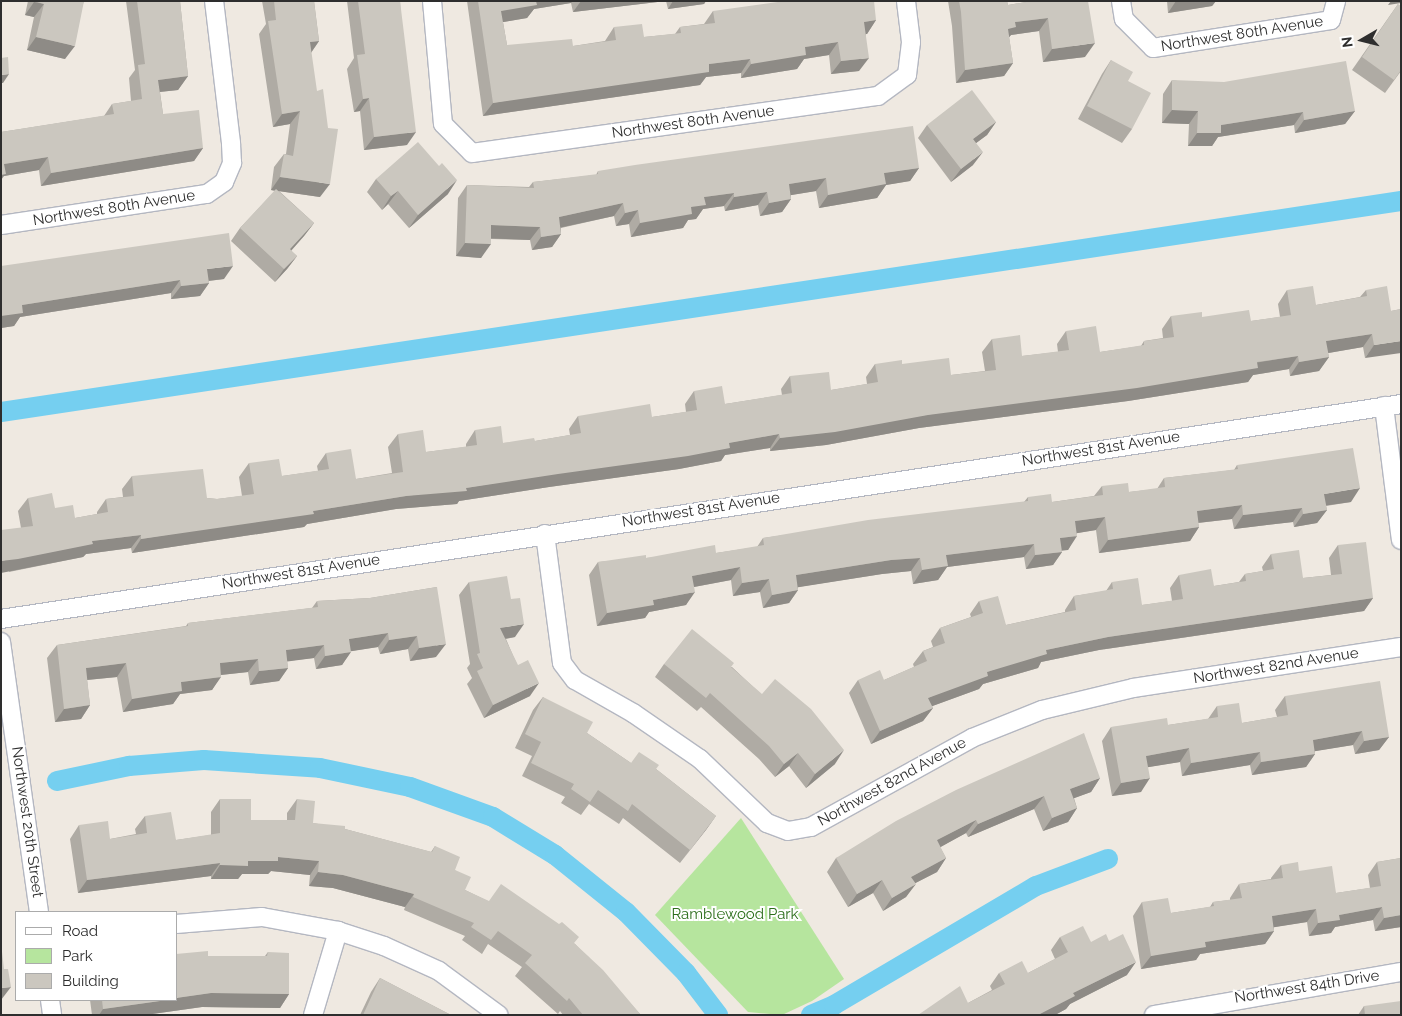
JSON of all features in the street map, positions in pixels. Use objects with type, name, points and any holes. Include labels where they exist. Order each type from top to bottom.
[{"type":"street","name":"Northwest 80th Avenue","points":[[1,225],[207,194],[224,182],[232,163],[231,144],[214,1]]},
{"type":"street","name":"Northwest 80th Avenue","points":[[432,1],[443,124],[472,153],[878,96],[908,75],[911,42],[906,1]]},
{"type":"street","name":"Northwest 80th Avenue","points":[[1121,1],[1124,19],[1153,48],[1331,20],[1336,1]]},
{"type":"street","name":"Northwest 81st Avenue","points":[[1,619],[1393,405]]},
{"type":"street","points":[[1393,405],[1401,540]]},
{"type":"street","name":"Northwest 82nd Avenue","points":[[545,534],[562,663],[574,680],[633,713],[700,760],[767,823],[788,831],[811,828],[972,738],[1042,710],[1133,688],[1401,647]]},
{"type":"street","name":"Northwest 20th Street","points":[[1,642],[39,911]]},
{"type":"street","points":[[178,924],[262,917],[338,931],[384,946],[438,971],[499,1015]]},
{"type":"street","points":[[313,1015],[338,931]]},
{"type":"street","name":"Northwest 84th Drive","points":[[1154,1015],[1401,972]]},
{"type":"street","points":[[50,1001],[52,1015]]},
{"type":"green space","name":"Ramblewood Park","points":[[741,818],[844,979],[812,1001],[782,1015],[748,1012],[655,915]]},
{"type":"building","points":[[34,1],[84,1],[75,46],[36,37],[44,4]]},
{"type":"building","points":[[137,1],[180,1],[188,76],[158,80],[163,114],[199,110],[203,148],[51,173],[48,157],[4,164],[6,174],[1,175],[1,132],[114,114],[112,104],[142,99],[138,65],[145,64]]},
{"type":"building","points":[[274,1],[314,1],[319,41],[310,42],[317,91],[323,89],[328,128],[338,129],[330,184],[280,177],[284,154],[293,156],[300,111],[282,114],[268,21],[276,20]]},
{"type":"building","points":[[358,1],[400,1],[416,132],[374,137],[369,98],[363,99],[357,55],[365,54]]},
{"type":"building","points":[[478,1],[536,1],[537,5],[501,11],[507,45],[572,39],[573,46],[616,40],[614,27],[642,24],[644,37],[681,33],[680,27],[715,23],[713,11],[785,1],[874,1],[876,20],[864,22],[869,58],[841,61],[838,42],[805,47],[806,55],[751,64],[750,59],[709,64],[709,72],[493,103]]},
{"type":"building","points":[[959,1],[1007,1],[1008,5],[1032,1],[1088,1],[1095,43],[1052,49],[1048,18],[1015,22],[1016,27],[1008,29],[1013,63],[965,70]]},
{"type":"building","points":[[1398,4],[1401,6],[1401,70],[1394,80],[1362,57]]},
{"type":"building","points":[[8,57],[9,74],[1,75],[1,58]]},
{"type":"building","points":[[1111,60],[1133,72],[1128,81],[1151,93],[1132,129],[1087,106]]},
{"type":"building","points":[[1346,61],[1355,111],[1304,120],[1303,112],[1221,125],[1221,133],[1197,133],[1198,111],[1172,110],[1172,80],[1224,82]]},
{"type":"building","points":[[972,90],[996,122],[973,139],[983,152],[961,169],[927,125]]},
{"type":"building","points":[[913,126],[919,168],[884,173],[886,184],[828,195],[826,178],[789,184],[791,199],[769,203],[767,192],[734,197],[734,193],[704,197],[706,205],[691,207],[692,214],[640,223],[638,210],[625,213],[623,203],[559,217],[561,234],[541,237],[540,227],[491,225],[491,244],[465,243],[467,185],[534,188],[533,182],[598,174],[598,171]]},
{"type":"building","points":[[418,142],[439,166],[442,163],[457,180],[418,215],[398,191],[391,196],[376,179]]},
{"type":"building","points":[[276,189],[314,223],[290,249],[297,256],[284,269],[240,228]]},
{"type":"building","points":[[229,233],[233,266],[207,269],[209,283],[181,286],[180,280],[22,305],[23,313],[1,316],[1,266]]},
{"type":"building","points":[[1313,286],[1316,305],[1367,296],[1366,290],[1387,286],[1391,311],[1401,309],[1401,341],[1374,345],[1372,334],[1326,341],[1329,357],[1299,362],[1298,356],[1257,362],[1258,368],[1137,388],[928,415],[835,432],[780,438],[779,434],[729,443],[730,448],[688,456],[466,488],[467,491],[406,496],[313,511],[314,514],[141,539],[141,535],[92,541],[93,544],[1,561],[1,530],[33,526],[28,498],[52,493],[55,508],[73,505],[75,518],[108,512],[106,499],[134,496],[132,476],[203,469],[207,498],[217,499],[254,494],[249,463],[279,459],[282,476],[329,469],[326,453],[351,449],[356,479],[403,472],[398,434],[423,430],[426,452],[477,445],[475,430],[501,426],[503,443],[534,438],[535,441],[581,433],[578,416],[650,404],[652,417],[697,410],[694,391],[722,386],[725,404],[792,393],[790,376],[829,372],[831,390],[878,382],[875,364],[902,360],[902,364],[949,358],[951,375],[996,370],[992,339],[1020,335],[1022,356],[1069,350],[1066,331],[1096,326],[1100,352],[1144,345],[1144,341],[1174,337],[1171,316],[1202,312],[1202,317],[1249,310],[1251,321],[1291,315],[1287,290]]},
{"type":"building","points":[[1353,448],[1360,488],[1324,494],[1327,510],[1303,514],[1302,508],[1243,515],[1242,505],[1197,511],[1199,527],[1108,540],[1105,517],[1075,521],[1077,536],[1060,538],[1062,552],[1035,555],[1034,544],[946,555],[948,566],[922,570],[920,558],[891,560],[796,575],[798,590],[772,595],[769,579],[742,583],[740,567],[692,576],[695,592],[653,600],[654,605],[607,613],[598,562],[646,555],[646,558],[715,545],[716,553],[764,545],[763,538],[868,520],[1028,501],[1028,497],[1051,494],[1052,502],[1103,495],[1102,486],[1128,483],[1129,492],[1165,487],[1164,478],[1238,469],[1237,465]]},
{"type":"building","points":[[1366,542],[1373,598],[1108,637],[1046,650],[1047,654],[987,672],[988,676],[928,698],[933,708],[880,731],[858,680],[880,670],[884,680],[927,661],[923,651],[945,643],[940,628],[983,613],[979,601],[998,596],[1006,625],[1076,610],[1074,596],[1113,589],[1112,582],[1138,578],[1142,605],[1183,599],[1179,575],[1211,569],[1214,586],[1246,581],[1245,574],[1274,569],[1271,554],[1299,550],[1303,578],[1342,574],[1338,545]]},
{"type":"building","points":[[507,576],[511,599],[520,598],[524,624],[500,628],[518,665],[528,660],[539,683],[493,705],[477,671],[483,668],[477,654],[480,653],[469,582]]},
{"type":"building","points":[[437,587],[446,644],[419,648],[417,636],[389,640],[388,633],[349,639],[351,652],[325,656],[324,645],[286,650],[288,668],[259,671],[258,659],[220,663],[221,677],[181,682],[182,691],[132,699],[126,663],[86,668],[90,705],[64,709],[57,645],[188,626],[188,623],[318,607],[317,601],[370,598]]},
{"type":"building","points":[[692,629],[734,663],[731,667],[762,694],[775,679],[811,709],[844,750],[815,774],[798,753],[784,764],[769,746],[710,693],[706,698],[664,664]]},
{"type":"building","points":[[1380,681],[1389,737],[1364,741],[1362,731],[1313,740],[1315,754],[1261,762],[1260,752],[1191,763],[1189,748],[1146,756],[1150,778],[1121,783],[1111,727],[1167,718],[1168,725],[1218,717],[1217,706],[1239,703],[1242,723],[1288,715],[1285,696]]},
{"type":"building","points":[[543,697],[593,722],[587,733],[631,763],[639,752],[659,765],[656,769],[716,816],[690,850],[632,804],[628,811],[598,790],[590,802],[571,789],[574,784],[531,763],[541,742],[525,734]]},
{"type":"building","points":[[1084,733],[1100,778],[1070,789],[1077,808],[1052,818],[1044,796],[978,824],[976,820],[937,840],[946,858],[911,877],[916,884],[892,898],[882,880],[857,894],[836,858],[896,821],[956,790]]},
{"type":"building","points":[[220,799],[251,799],[251,820],[295,820],[297,799],[315,801],[313,823],[345,826],[345,829],[432,852],[435,846],[460,857],[455,870],[471,877],[465,890],[489,901],[501,884],[559,924],[562,922],[579,937],[574,943],[603,970],[641,1015],[583,1015],[569,998],[567,1001],[525,963],[532,955],[498,931],[491,940],[471,927],[474,923],[413,897],[414,894],[343,875],[318,872],[319,861],[278,857],[278,861],[248,861],[248,866],[220,865],[220,863],[87,880],[79,825],[108,821],[110,839],[147,833],[145,816],[171,812],[176,840],[220,833]]},
{"type":"building","points":[[1401,858],[1401,915],[1384,918],[1382,907],[1339,915],[1340,920],[1318,923],[1316,909],[1272,916],[1274,931],[1205,942],[1206,947],[1151,956],[1142,902],[1168,898],[1171,913],[1214,906],[1213,902],[1242,898],[1239,884],[1283,878],[1281,865],[1298,862],[1299,871],[1332,866],[1336,893],[1381,886],[1377,862]]},
{"type":"building","points":[[1083,926],[1091,942],[1106,934],[1109,941],[1123,934],[1136,962],[1073,993],[1075,996],[1038,1015],[918,1015],[960,986],[968,1003],[1005,984],[999,973],[1022,961],[1028,973],[1068,952],[1060,937]]},
{"type":"building","points":[[1,943],[4,969],[8,969],[11,987],[1,988]]},
{"type":"building","points":[[208,951],[208,956],[267,956],[268,952],[289,953],[289,994],[211,993],[178,998],[178,954]]},
{"type":"building","points":[[380,978],[451,1015],[363,1015]]},
{"type":"building","points":[[102,1001],[160,1001],[103,1009]]},
{"type":"building","points":[[1401,1001],[1401,1015],[1365,1015],[1364,1006]]},
{"type":"waterway","points":[[1,412],[1401,201]]},
{"type":"waterway","points":[[57,781],[129,766],[204,760],[320,768],[410,787],[493,817],[555,855],[626,912],[686,973],[718,1015]]},
{"type":"waterway","points":[[811,1015],[834,1005],[1036,886],[1108,859]]}]
